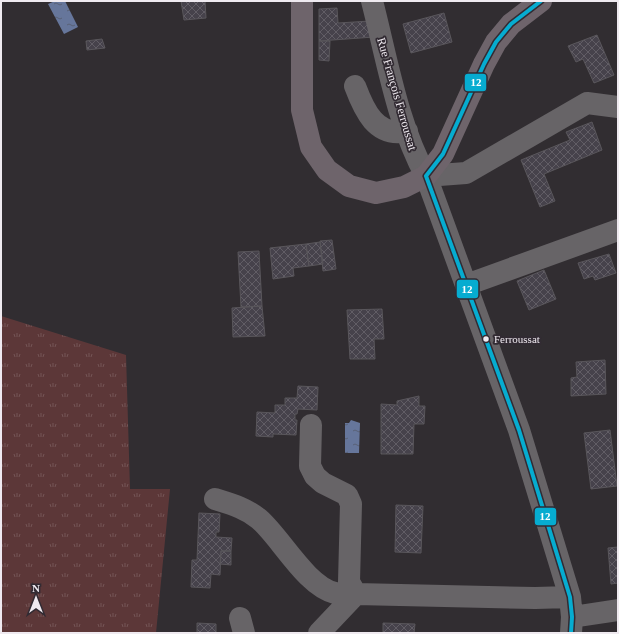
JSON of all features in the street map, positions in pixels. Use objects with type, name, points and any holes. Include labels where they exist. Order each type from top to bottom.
[{"type":"main road","points":[[302,1],[302,110],[311,147],[327,170],[349,186],[376,193],[404,188],[426,176],[443,154],[484,64],[496,42],[511,24],[541,1]]},
{"type":"street","name":"Rue François Ferroussat","points":[[372,1],[414,154],[426,176],[519,430],[571,616]]},
{"type":"street","points":[[355,86],[361,104],[372,121],[391,133],[407,131]]},
{"type":"street","points":[[426,176],[466,173],[587,103],[618,107]]},
{"type":"street","points":[[466,285],[618,230]]},
{"type":"street","points":[[311,425],[310,466],[315,476],[323,483],[347,495],[351,504],[349,582],[356,594]]},
{"type":"street","points":[[215,499],[244,508],[259,520],[308,575],[334,593],[535,598],[571,616],[618,610]]},
{"type":"street","points":[[319,633],[356,594]]},
{"type":"green space","points":[[1,316],[126,355],[130,489],[170,489],[156,633],[1,633]]},
{"type":"water","points":[[55,1],[65,1],[78,27],[64,34],[48,4]]},
{"type":"water","points":[[351,420],[360,423],[359,453],[345,453],[345,423],[349,423]]},
{"type":"building","points":[[181,1],[205,1],[206,18],[184,20]]},
{"type":"building","points":[[337,8],[338,23],[370,21],[374,37],[319,41],[319,9]]},
{"type":"building","points":[[444,13],[452,42],[411,53],[403,24]]},
{"type":"building","points":[[597,35],[614,75],[594,83],[583,59],[576,62],[568,46]]},
{"type":"building","points":[[102,39],[105,48],[87,50],[86,41]]},
{"type":"building","points":[[319,41],[330,41],[329,61],[319,60]]},
{"type":"building","points":[[592,122],[602,150],[544,174],[555,201],[540,207],[521,160],[570,140],[566,132]]},
{"type":"building","points":[[332,240],[336,269],[323,271],[320,241]]},
{"type":"building","points":[[320,242],[323,264],[309,266],[306,244]]},
{"type":"building","points":[[306,244],[309,266],[293,268],[294,276],[273,279],[270,248]]},
{"type":"building","points":[[259,251],[262,306],[241,307],[238,252]]},
{"type":"building","points":[[609,254],[616,273],[595,280],[593,276],[584,279],[578,263]]},
{"type":"building","points":[[544,270],[556,299],[529,310],[517,281]]},
{"type":"building","points":[[262,306],[265,336],[233,337],[232,308]]},
{"type":"building","points":[[382,309],[384,339],[374,339],[375,359],[350,359],[347,310]]},
{"type":"building","points":[[605,360],[606,394],[571,396],[571,378],[577,377],[576,362]]},
{"type":"building","points":[[298,386],[318,387],[317,410],[298,409],[297,414],[295,414],[295,420],[297,420],[296,435],[273,434],[273,437],[256,436],[257,412],[275,413],[275,405],[285,405],[285,398],[297,398]]},
{"type":"building","points":[[419,396],[419,406],[425,406],[424,424],[414,424],[413,454],[381,454],[381,404],[397,405],[397,401]]},
{"type":"building","points":[[610,430],[617,486],[591,489],[584,433]]},
{"type":"building","points":[[396,505],[423,506],[421,553],[395,552]]},
{"type":"building","points":[[199,513],[220,514],[219,532],[216,532],[216,537],[232,538],[231,551],[221,551],[220,575],[211,574],[210,588],[191,587],[192,560],[197,560]]},
{"type":"building","points":[[618,547],[618,583],[611,584],[608,548]]},
{"type":"building","points":[[221,551],[231,551],[231,565],[220,564]]},
{"type":"building","points":[[197,623],[216,624],[216,633],[197,633]]},
{"type":"building","points":[[383,623],[415,624],[414,633],[383,633]]},
{"type":"transit line","name":"12","points":[[426,176],[443,154],[484,64],[496,42],[511,24],[541,1]]},
{"type":"transit line","name":"12","points":[[426,176],[519,430],[570,597],[572,617],[571,633]]},
{"type":"place","name":"Ferroussat","points":[[486,339]]}]
